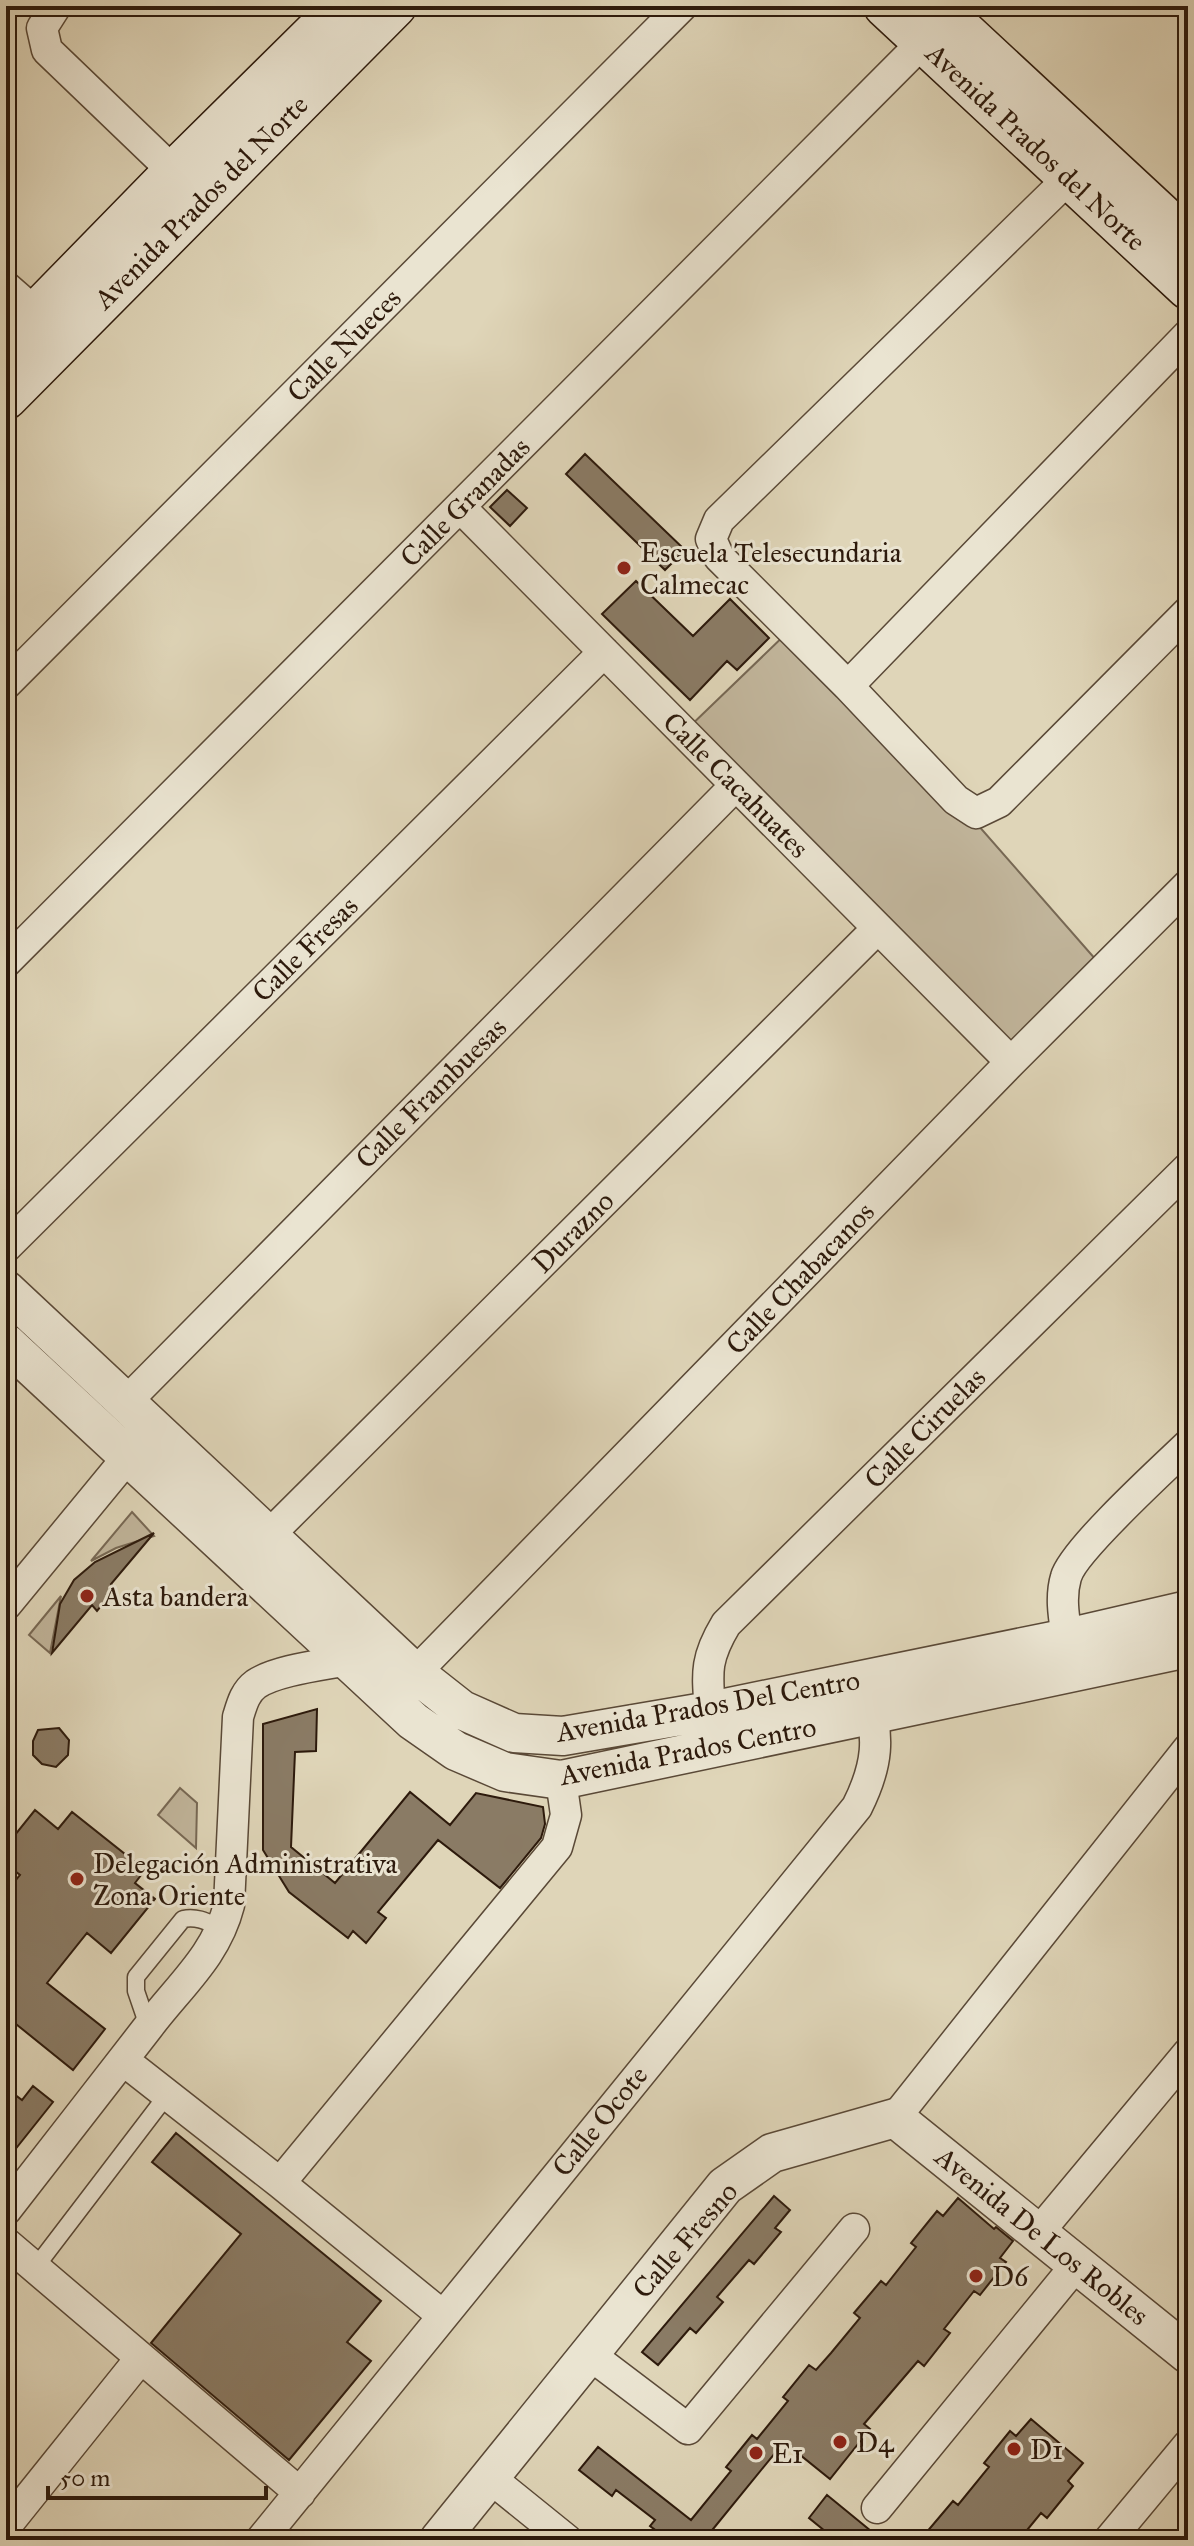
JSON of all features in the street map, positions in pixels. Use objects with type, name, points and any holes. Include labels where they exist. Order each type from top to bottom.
[{"type":"main road","name":"Avenida Prados del Norte","points":[[6,398],[115,261],[174,172],[342,6]]},
{"type":"main road","name":"Avenida Prados del Norte","points":[[6,344],[37,314],[115,261],[395,6]]},
{"type":"main road","name":"Avenida Prados del Norte","points":[[885,6],[930,24],[1188,240]]},
{"type":"main road","name":"Avenida Prados del Norte","points":[[930,24],[1069,178],[1188,288]]},
{"type":"street","name":"Calle Nueces","points":[[6,684],[682,6]]},
{"type":"street","points":[[49,17],[47,50],[174,172]]},
{"type":"street","name":"Calle Granadas","points":[[6,962],[460,507],[930,24]]},
{"type":"street","points":[[1069,178],[719,520],[711,539],[719,557],[956,800],[976,813],[999,802],[1188,612]]},
{"type":"street","points":[[6,287],[37,314]]},
{"type":"street","points":[[848,686],[1188,335]]},
{"type":"street","name":"Calle Cacahuates","points":[[460,507],[1011,1062]]},
{"type":"street","name":"Calle Fresas","points":[[6,1247],[604,652]]},
{"type":"street","name":"Calle Frambuesas","points":[[127,1401],[736,785]]},
{"type":"street","name":"Calle Chabacanos","points":[[415,1673],[1011,1062],[1188,885]]},
{"type":"street","name":"Durazno","points":[[268,1536],[878,928]]},
{"type":"street","name":"Calle Ciruelas","points":[[710,1711],[707,1673],[712,1648],[726,1624],[1188,1168]]},
{"type":"street","name":"Avenida Prados Del Centro","points":[[6,1290],[127,1401],[141,1442],[268,1536],[415,1673],[462,1710],[514,1733],[563,1736],[710,1711],[1188,1610]]},
{"type":"street","name":"Avenida Prados Centro","points":[[6,1343],[141,1442],[348,1660],[413,1721],[456,1751],[505,1772],[561,1780],[1188,1648]]},
{"type":"street","points":[[6,1605],[141,1442]]},
{"type":"street","points":[[1067,1638],[1062,1600],[1066,1573],[1081,1552],[1188,1445]]},
{"type":"street","points":[[6,2210],[148,2026],[210,1952],[223,1929],[229,1905],[238,1717],[243,1699],[255,1685],[272,1677],[348,1660]]},
{"type":"street","name":"Calle Ocote","points":[[261,2540],[857,1807],[871,1780],[877,1751],[874,1715],[864,1679]]},
{"type":"street","points":[[895,2118],[1188,1749]]},
{"type":"street","points":[[280,2183],[557,1847],[566,1815],[561,1780]]},
{"type":"street","points":[[1038,2233],[1188,2053]]},
{"type":"street","points":[[123,2060],[442,2315]]},
{"type":"street","name":"Avenida De Los Robles","points":[[895,2118],[1188,2354]]},
{"type":"street","name":"Calle Fresno","points":[[439,2540],[725,2186],[772,2153],[895,2118]]},
{"type":"street","points":[[589,2354],[688,2429],[854,2229]]},
{"type":"street","points":[[6,2243],[300,2493]]},
{"type":"street","points":[[877,2508],[1077,2264]]},
{"type":"street","points":[[6,2526],[140,2359]]},
{"type":"street","points":[[1109,2540],[1188,2445]]},
{"type":"street","points":[[489,2477],[567,2540]]},
{"type":"lane","points":[[148,2026],[135,1984],[139,1970],[183,1919],[203,1919],[223,1929]]},
{"type":"lane","points":[[35,2268],[167,2095]]},
{"type":"shaded area","points":[[791,629],[956,800],[1104,969],[1011,1062],[684,732]]},
{"type":"shaded area","points":[[132,1512],[154,1536],[116,1548],[91,1561]]},
{"type":"shaded area","points":[[61,1596],[50,1653],[29,1635]]},
{"type":"shaded area","points":[[180,1788],[197,1803],[196,1848],[158,1815]]},
{"type":"building","points":[[585,454],[685,550],[665,570],[566,474]]},
{"type":"building","points":[[507,490],[527,508],[510,526],[490,507]]},
{"type":"building","points":[[636,581],[693,636],[730,599],[769,638],[737,670],[727,661],[690,700],[602,614]]},
{"type":"building","name":"Asta bandera","points":[[154,1533],[111,1584],[115,1589],[97,1611],[92,1605],[52,1653],[60,1604],[74,1580],[95,1562]]},
{"type":"building","points":[[317,1709],[316,1751],[295,1752],[291,1847],[335,1883],[410,1792],[450,1825],[476,1793],[543,1807],[545,1824],[541,1838],[500,1888],[438,1840],[378,1912],[386,1918],[366,1943],[353,1931],[348,1938],[289,1892],[263,1850],[263,1724]]},
{"type":"building","points":[[59,1728],[69,1740],[68,1755],[56,1767],[42,1764],[33,1755],[33,1741],[38,1730]]},
{"type":"building","name":"Delegación Administrativa Zona Oriente","points":[[35,1810],[58,1829],[72,1812],[145,1870],[135,1883],[155,1899],[111,1953],[87,1933],[47,1983],[105,2029],[73,2070],[6,2016],[6,1892],[20,1875],[6,1864],[6,1846]]},
{"type":"building","points":[[33,2086],[53,2102],[6,2161],[6,2088],[22,2100]]},
{"type":"building","points":[[176,2133],[381,2301],[347,2342],[371,2361],[289,2460],[151,2343],[241,2234],[152,2162]]},
{"type":"building","points":[[774,2196],[790,2210],[775,2228],[781,2232],[754,2264],[749,2260],[717,2297],[723,2302],[696,2333],[690,2328],[658,2365],[642,2352]]},
{"type":"building","points":[[958,2198],[1013,2241],[1000,2258],[1006,2262],[980,2295],[974,2291],[944,2329],[950,2333],[924,2366],[918,2361],[864,2424],[870,2429],[830,2479],[784,2442],[709,2534],[716,2540],[669,2540],[650,2526],[655,2520],[616,2490],[612,2496],[579,2470],[598,2447],[691,2520],[731,2471],[726,2467],[752,2435],[757,2439],[788,2401],[783,2397],[809,2365],[816,2370],[860,2318],[854,2313],[881,2281],[886,2285],[916,2247],[911,2243],[937,2211],[943,2216]]},
{"type":"building","points":[[1031,2419],[1083,2463],[1068,2481],[1073,2486],[1047,2518],[1041,2513],[1019,2540],[920,2540],[953,2501],[958,2505],[989,2467],[984,2463],[1010,2431],[1016,2436]]},
{"type":"building","points":[[827,2495],[882,2540],[836,2540],[809,2518]]},
{"type":"place","name":"Escuela Telesecundaria Calmecac","points":[[624,568]]},
{"type":"place","name":"Asta bandera","points":[[87,1596]]},
{"type":"place","name":"Delegación Administrativa Zona Oriente","points":[[77,1879]]},
{"type":"place","name":"D6","points":[[976,2276]]},
{"type":"place","name":"D4","points":[[840,2442]]},
{"type":"place","name":"D1","points":[[1014,2449]]},
{"type":"place","name":"E1","points":[[756,2453]]}]
